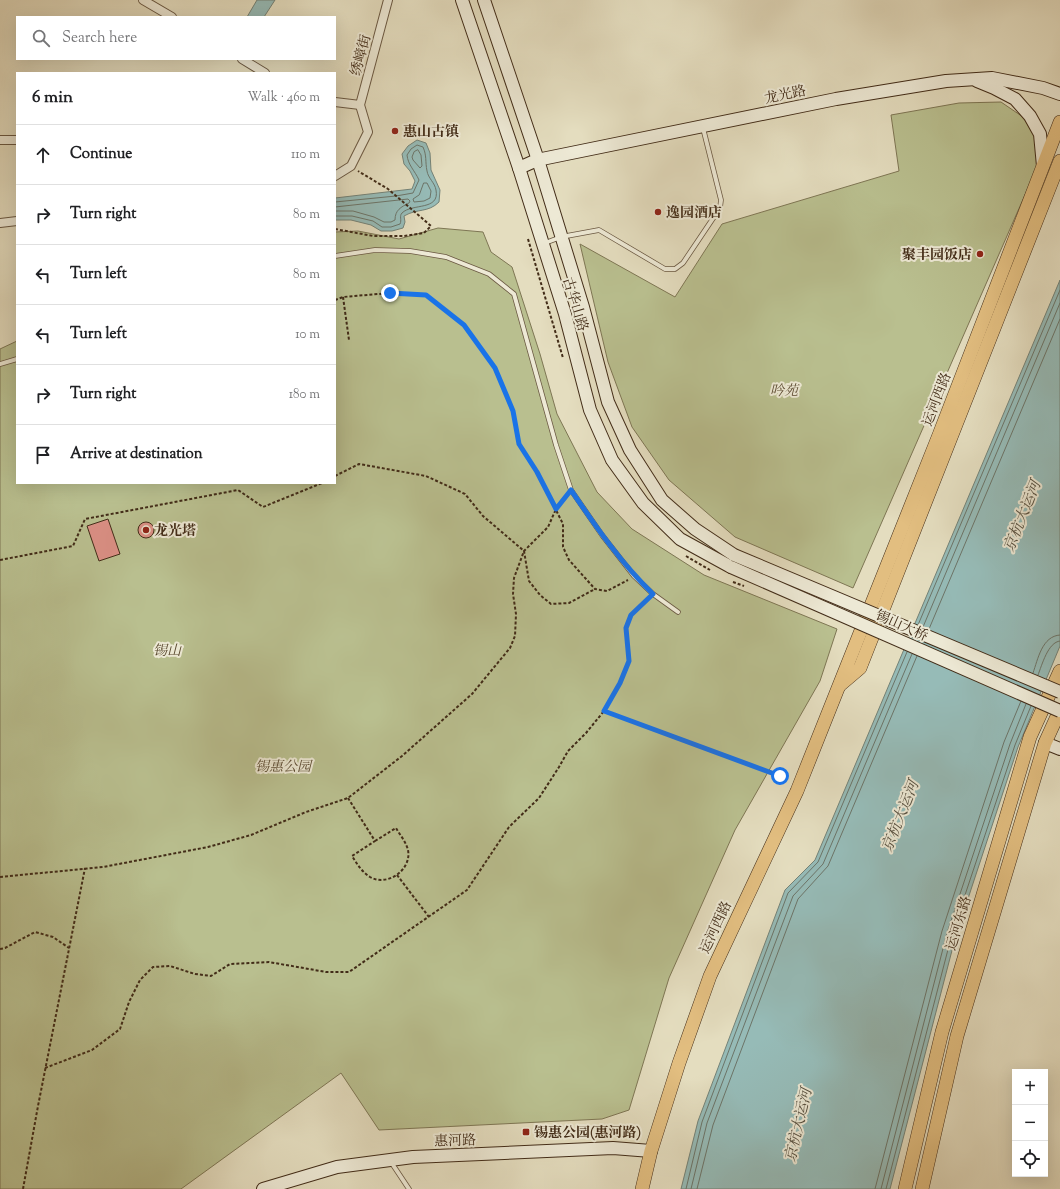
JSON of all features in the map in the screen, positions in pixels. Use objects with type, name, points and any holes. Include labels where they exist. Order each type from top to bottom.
[{"type":"main road","name":"古华山路","points":[[462,0],[519,168],[564,314],[590,410],[612,460],[643,503],[680,538],[733,561]]},
{"type":"main road","name":"古华山路","points":[[484,0],[538,160],[583,306],[608,402],[630,450],[662,500],[733,561]]},
{"type":"main road","name":"龙光路","points":[[519,168],[538,160],[836,99],[946,81],[992,78],[1043,88],[1060,94]]},
{"type":"main road","points":[[972,79],[994,88],[1014,99],[1030,116],[1040,134],[1043,167]]},
{"type":"main road","name":"运河西路","points":[[642,1189],[651,1151],[679,1063],[710,976],[797,790],[939,435],[1060,122]]},
{"type":"main road","name":"运河西路","points":[[838,686],[860,668],[1060,161]]},
{"type":"main road","name":"锡山大桥","points":[[733,561],[1060,692]]},
{"type":"main road","name":"锡山大桥","points":[[733,561],[1060,710]]},
{"type":"main road","name":"运河东路","points":[[905,1189],[942,1032],[1025,753],[1030,737],[1060,671]]},
{"type":"main road","points":[[922,1189],[958,1036],[1045,743],[1060,710]]},
{"type":"main road","points":[[1045,743],[1060,749]]},
{"type":"main road","name":"惠河路","points":[[263,1189],[337,1167],[413,1157],[613,1148],[651,1151]]},
{"type":"street","points":[[143,0],[170,16]]},
{"type":"street","name":"绣嶂街","points":[[360,105],[388,0]]},
{"type":"street","points":[[244,60],[263,72]]},
{"type":"street","points":[[336,102],[360,105],[368,132],[351,166],[336,175]]},
{"type":"street","points":[[0,140],[16,140]]},
{"type":"street","points":[[0,222],[16,220]]},
{"type":"lane","points":[[542,244],[561,238],[599,230],[665,269],[675,269],[683,263],[720,208],[721,200],[703,127]]},
{"type":"lane","points":[[336,256],[375,250],[410,251],[446,257],[489,274],[514,294],[556,445],[571,490],[602,535],[634,576],[653,594],[678,612]]},
{"type":"lane","points":[[0,364],[16,359]]},
{"type":"lane","points":[[390,1160],[409,1189]]},
{"type":"path","points":[[336,229],[374,236],[404,236],[424,233],[431,226],[388,189],[351,166]]},
{"type":"path","points":[[336,300],[343,297],[390,293],[426,295],[464,325],[495,368],[513,411],[519,444],[537,472],[563,524],[563,547],[569,560],[595,589]]},
{"type":"path","points":[[343,297],[349,340]]},
{"type":"path","points":[[336,476],[359,464],[426,476],[465,494],[483,516],[524,551],[529,581],[540,595],[551,604],[569,603],[595,589],[607,591],[634,576]]},
{"type":"path","points":[[0,560],[73,546],[85,519],[238,490],[263,507],[320,484]]},
{"type":"path","points":[[0,876],[103,867],[208,847],[251,835],[306,812],[348,798],[402,756],[472,694],[510,648],[515,636],[516,614],[513,594],[514,578],[524,551],[548,527],[556,509],[571,490]]},
{"type":"path","points":[[45,1068],[92,1050],[120,1029],[129,1002],[140,980],[153,967],[170,966],[196,974],[211,976],[230,964],[269,962],[326,972],[349,972],[467,890],[509,827],[539,798],[568,751],[586,733],[604,711],[620,683],[629,661],[626,628],[631,615],[653,594]]},
{"type":"path","points":[[604,711],[780,776]]},
{"type":"path","points":[[348,798],[375,841]]},
{"type":"path","points":[[396,828],[403,839],[408,852],[406,865],[397,875],[384,880],[371,878],[361,869],[352,856],[375,841],[396,828]]},
{"type":"path","points":[[23,1189],[45,1068],[85,868]]},
{"type":"path","points":[[397,875],[429,916]]},
{"type":"path","points":[[0,950],[35,932],[53,936],[69,948]]},
{"type":"green space","name":"吟苑","points":[[1001,102],[1023,117],[1037,140],[1038,165],[853,588],[735,537],[669,480],[632,427],[608,362],[580,244],[675,297],[722,224],[899,171],[891,115],[959,103]]},
{"type":"green space","name":"锡惠公园","points":[[438,228],[483,232],[491,252],[512,267],[540,354],[557,414],[597,492],[632,529],[704,575],[837,629],[820,681],[735,830],[669,978],[629,1110],[602,1119],[379,1130],[341,1073],[181,1189],[0,1189],[0,349],[16,341],[16,484],[336,484],[336,232],[358,231],[399,239]]},
{"type":"water","points":[[257,0],[275,0],[265,16],[248,16]]},
{"type":"water","points":[[417,140],[426,143],[430,153],[431,170],[440,190],[439,202],[431,208],[404,216],[405,222],[403,228],[392,231],[381,231],[371,225],[351,220],[336,220],[336,198],[412,189],[415,181],[410,171],[404,164],[402,154],[408,146]]},
{"type":"water","name":"京杭大运河","points":[[1060,280],[1060,646],[1018,747],[956,935],[890,1189],[681,1189],[698,1121],[785,890],[815,860]]},
{"type":"building","points":[[108,519],[120,554],[99,561],[87,526]]},
{"type":"building","name":"龙光塔","points":[[146,522],[153,527],[154,530],[149,537],[146,538],[139,533],[138,530],[143,523]]},
{"type":"place","name":"惠山古镇","points":[[395,131]]},
{"type":"place","name":"逸园酒店","points":[[658,212]]},
{"type":"place","name":"聚丰园饭店","points":[[980,254]]},
{"type":"place","name":"龙光塔","points":[[146,530]]},
{"type":"place","name":"锡惠公园(惠河路)","points":[[526,1132]]},
{"type":"route","points":[[390,293],[426,295],[464,325],[495,368],[513,411],[519,444],[537,472],[556,509],[571,490],[602,535],[634,576],[653,594],[631,615],[626,628],[629,661],[620,683],[604,711],[780,776]]},
{"type":"park label","name":"锡山","points":[[167,650]]}]
